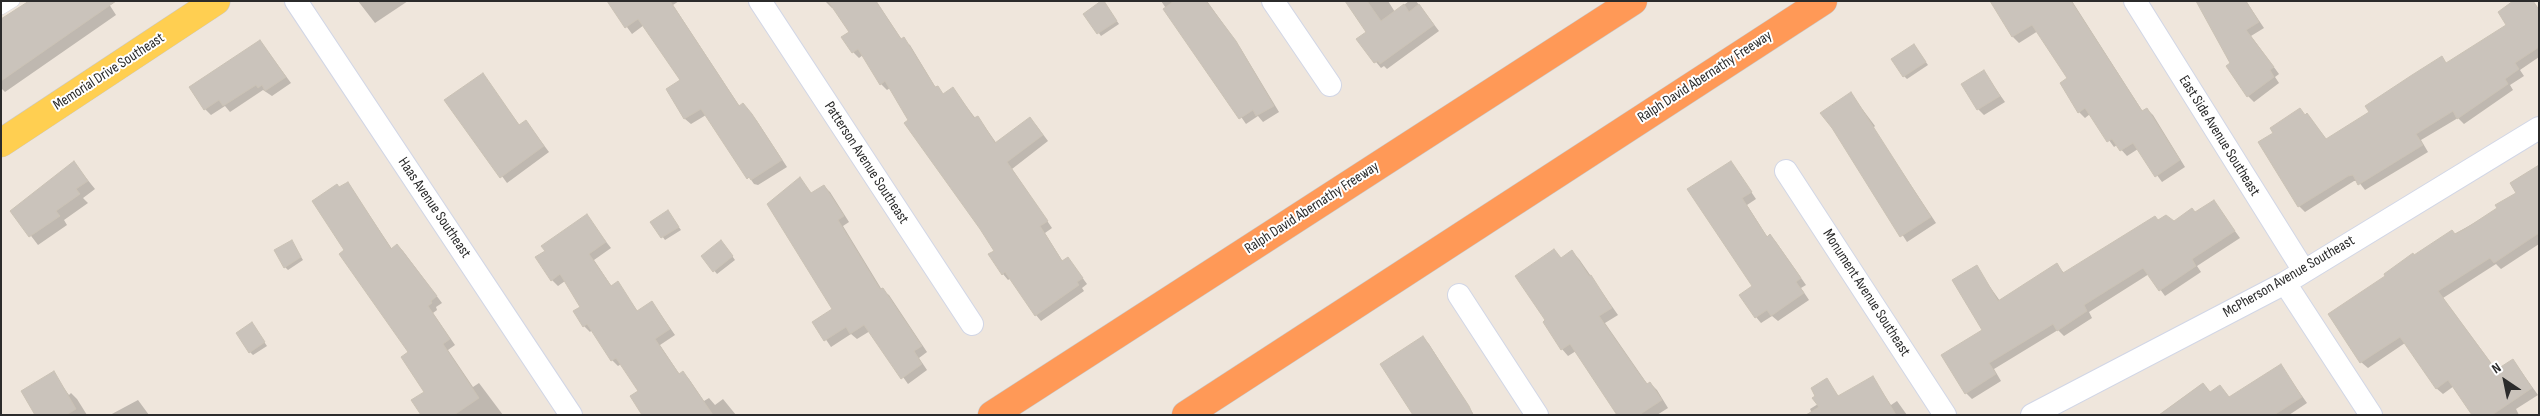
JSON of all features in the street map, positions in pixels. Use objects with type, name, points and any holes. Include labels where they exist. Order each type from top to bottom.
[{"type":"highway","name":"Ralph David Abernathy Freeway","points":[[992,415],[1633,1]]},
{"type":"highway","name":"Ralph David Abernathy Freeway","points":[[1186,415],[1823,1]]},
{"type":"main road","name":"Memorial Drive Southeast","points":[[1,143],[216,1]]},
{"type":"street","name":"Haas Avenue Southeast","points":[[296,1],[571,415]]},
{"type":"street","name":"Patterson Avenue Southeast","points":[[760,1],[972,324]]},
{"type":"street","points":[[1273,1],[1330,85]]},
{"type":"street","name":"East Side Avenue Southeast","points":[[2134,1],[2304,271]]},
{"type":"street","name":"McPherson Avenue Southeast","points":[[2032,415],[2285,283],[2539,128]]},
{"type":"street","name":"Monument Avenue Southeast","points":[[1786,172],[1945,415]]},
{"type":"street","points":[[2285,283],[2371,415]]},
{"type":"street","points":[[1459,296],[1537,415]]},
{"type":"lane","points":[[1,9],[14,1]]},
{"type":"building","points":[[29,1],[116,1],[1,81],[1,19]]},
{"type":"building","points":[[607,1],[670,1],[739,106],[743,103],[752,114],[782,160],[751,180],[749,177],[747,179],[701,109],[684,119],[666,89],[680,80],[638,19],[625,28]]},
{"type":"building","points":[[828,1],[876,1],[901,39],[904,37],[935,87],[938,86],[943,94],[953,87],[974,118],[978,116],[995,143],[1030,117],[1043,135],[1007,162],[1048,221],[1040,226],[1062,261],[1068,257],[1083,278],[1077,282],[1079,285],[1035,316],[1005,272],[1002,275],[988,254],[994,251],[980,229],[904,123],[908,120],[885,81],[880,85],[858,49],[852,53],[841,37],[849,32]]},
{"type":"building","points":[[1101,1],[1104,1],[1117,21],[1097,34],[1083,14]]},
{"type":"building","points":[[1174,1],[1206,1],[1236,41],[1274,106],[1256,116],[1253,110],[1239,119],[1163,9]]},
{"type":"building","points":[[1345,1],[1367,1],[1381,21],[1404,4],[1409,12],[1419,4],[1434,25],[1380,64],[1378,61],[1374,63],[1356,39],[1366,32]]},
{"type":"building","points":[[1990,1],[2071,1],[2142,111],[2147,108],[2180,160],[2155,177],[2133,143],[2120,151],[2112,139],[2107,142],[2085,108],[2078,113],[2060,83],[2067,78],[2032,25],[2012,37]]},
{"type":"building","points":[[2196,1],[2246,1],[2259,22],[2246,30],[2274,67],[2270,70],[2274,77],[2247,97],[2226,66],[2230,63]]},
{"type":"building","points":[[2513,1],[2533,1],[2539,10],[2539,47],[2515,63],[2519,69],[2505,79],[2508,84],[2457,119],[2453,111],[2416,134],[2423,145],[2358,185],[2353,175],[2348,176],[2298,207],[2258,142],[2273,133],[2270,128],[2300,108],[2305,115],[2307,113],[2326,139],[2369,112],[2365,106],[2442,56],[2446,63],[2506,25],[2498,12]]},
{"type":"building","points":[[260,40],[286,77],[265,91],[262,85],[258,88],[256,85],[223,106],[219,100],[204,110],[189,87]]},
{"type":"building","points":[[1914,44],[1926,62],[1903,77],[1891,59]]},
{"type":"building","points":[[1984,70],[2000,96],[1977,110],[1961,84]]},
{"type":"building","points":[[483,73],[519,125],[526,120],[544,146],[500,178],[444,100]]},
{"type":"building","points":[[1851,92],[1931,217],[1900,237],[1832,128],[1820,113]]},
{"type":"building","points":[[74,161],[88,181],[76,189],[80,194],[56,211],[60,216],[29,237],[10,211]]},
{"type":"building","points":[[1731,161],[1752,192],[1742,198],[1767,237],[1770,234],[1801,278],[1796,282],[1804,293],[1771,316],[1767,310],[1755,318],[1739,295],[1752,286],[1687,189]]},
{"type":"building","points":[[2539,165],[2539,233],[2494,263],[2490,258],[2438,291],[2496,370],[2513,359],[2532,388],[2492,415],[2472,415],[2448,380],[2436,389],[2400,337],[2360,363],[2328,314],[2385,276],[2384,274],[2413,253],[2414,255],[2452,230],[2455,234],[2465,229],[2497,208],[2495,205],[2516,193],[2510,183]]},
{"type":"building","points":[[800,177],[811,193],[824,185],[844,216],[838,220],[880,289],[883,288],[922,346],[914,351],[922,364],[901,379],[864,325],[850,334],[846,327],[824,341],[812,322],[832,309],[767,204]]},
{"type":"building","points":[[348,182],[391,249],[397,244],[437,296],[428,306],[450,339],[443,344],[479,398],[454,415],[421,415],[411,400],[424,392],[401,357],[408,352],[339,254],[344,250],[312,201],[337,184],[339,187]]},
{"type":"building","points":[[2214,200],[2235,231],[2192,259],[2196,266],[2159,291],[2143,268],[2084,305],[2087,311],[2057,331],[2053,324],[1989,363],[1996,374],[1965,394],[1941,355],[1982,330],[1952,280],[1977,265],[1998,301],[2057,263],[2063,273],[2155,216],[2158,220],[2166,215],[2174,221],[2192,208],[2195,212]]},
{"type":"building","points":[[668,210],[679,227],[661,238],[650,222]]},
{"type":"building","points":[[587,214],[606,242],[589,254],[611,286],[618,281],[637,311],[652,301],[670,329],[655,339],[679,374],[683,371],[713,415],[642,415],[630,396],[638,391],[616,358],[611,361],[587,324],[583,327],[573,311],[580,307],[560,274],[551,281],[535,257],[545,251],[541,246]]},
{"type":"building","points":[[292,240],[301,257],[284,268],[274,250]]},
{"type":"building","points":[[721,240],[733,256],[713,272],[701,256]]},
{"type":"building","points":[[1554,249],[1561,258],[1572,250],[1589,276],[1591,275],[1612,308],[1599,316],[1640,375],[1647,384],[1650,382],[1662,400],[1639,415],[1617,415],[1570,344],[1561,350],[1543,322],[1545,320],[1515,276]]},
{"type":"building","points":[[252,322],[265,342],[249,353],[236,333]]},
{"type":"building","points":[[1423,336],[1473,415],[1413,415],[1380,364]]},
{"type":"building","points":[[2281,364],[2302,397],[2274,415],[2159,415],[2203,383],[2210,392],[2220,385],[2229,397]]},
{"type":"building","points":[[54,371],[76,409],[66,415],[35,415],[21,391]]},
{"type":"building","points":[[1873,376],[1896,415],[1806,415],[1819,407],[1812,398],[1815,396],[1811,388],[1827,378],[1838,396]]}]
